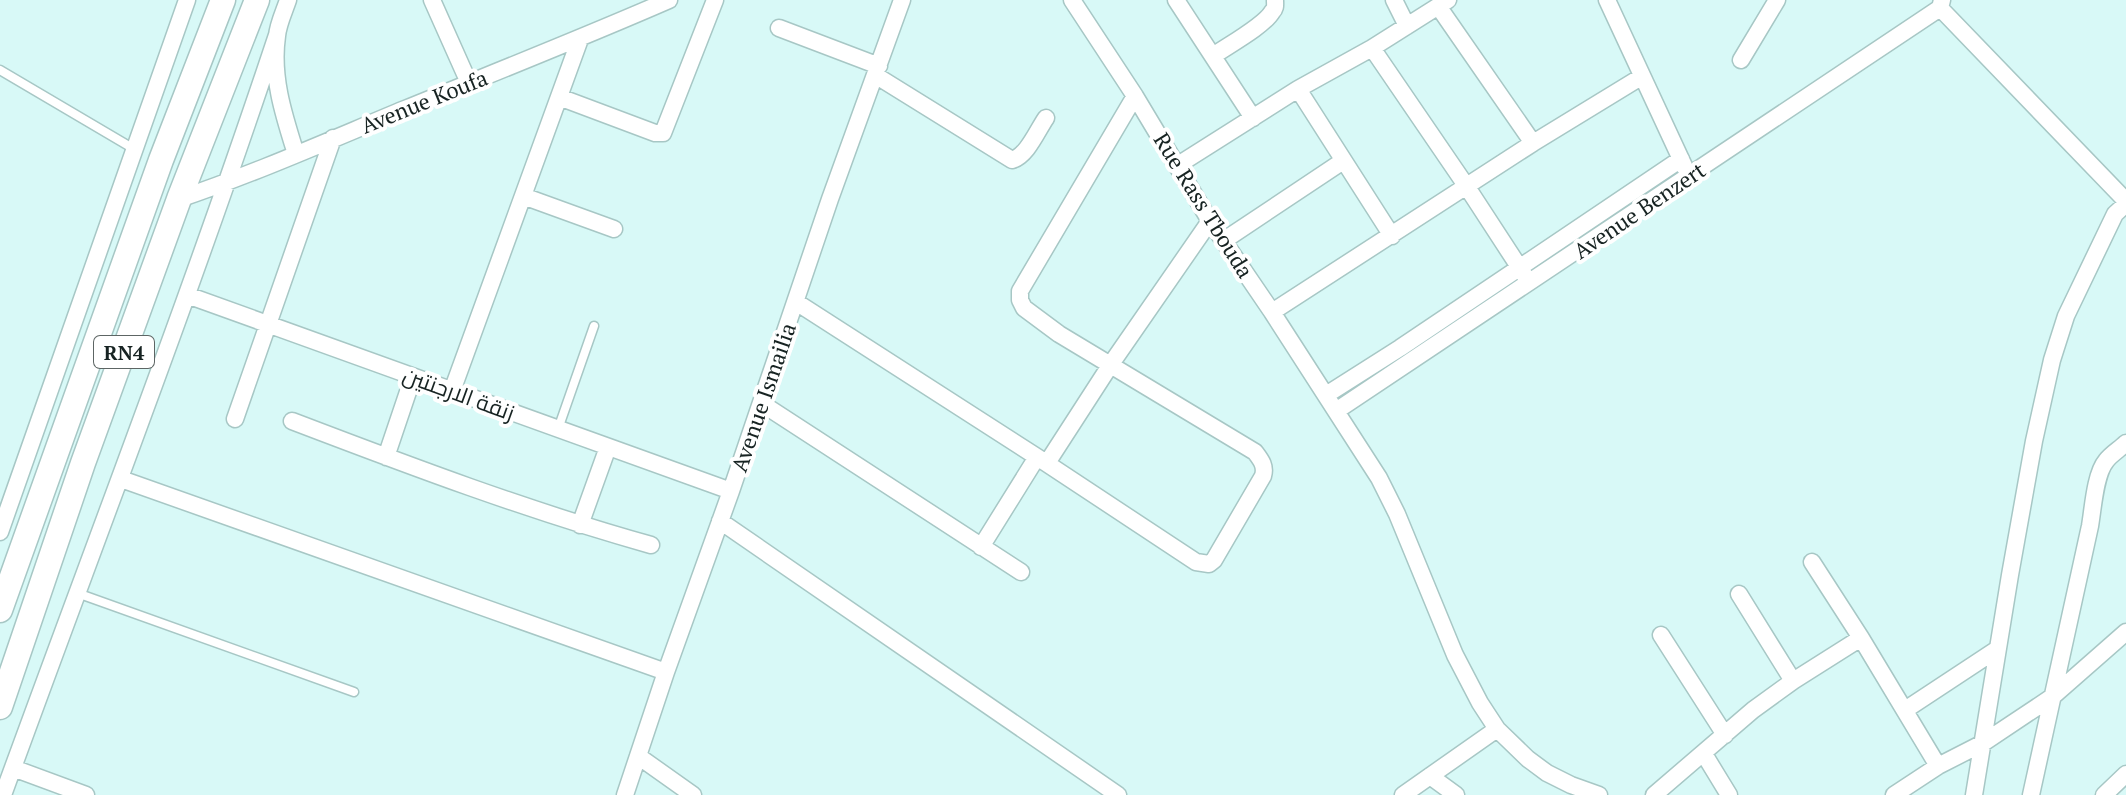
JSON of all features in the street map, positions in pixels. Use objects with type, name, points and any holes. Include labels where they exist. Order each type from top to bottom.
[{"type":"main road","name":"RN4","points":[[0,610],[161,160],[223,0]]},
{"type":"main road","name":"RN4","points":[[0,707],[83,463],[179,199],[257,0]]},
{"type":"street","points":[[0,532],[187,0]]},
{"type":"street","points":[[3,795],[228,183],[288,0]]},
{"type":"street","points":[[432,0],[469,83]]},
{"type":"street","name":"Avenue Koufa","points":[[179,199],[228,183],[669,0]]},
{"type":"street","points":[[559,97],[655,133],[663,133],[715,0]]},
{"type":"street","name":"Avenue Ismailia","points":[[625,795],[830,199],[902,0]]},
{"type":"street","name":"Rue Rass Tbouda","points":[[1072,0],[1135,96],[1210,221],[1379,478],[1455,655],[1497,729],[1519,752],[1547,773],[1599,795]]},
{"type":"street","points":[[1176,0],[1253,118]]},
{"type":"street","points":[[1213,56],[1264,21],[1273,12],[1275,0]]},
{"type":"street","points":[[1394,0],[1407,26]]},
{"type":"street","points":[[1607,0],[1689,177]]},
{"type":"street","points":[[1741,60],[1777,0]]},
{"type":"street","points":[[1178,165],[1443,3],[1533,143]]},
{"type":"street","name":"Avenue Benzert","points":[[1336,411],[1689,177],[1941,4],[2126,202]]},
{"type":"street","points":[[779,28],[877,70],[1012,160],[1022,154],[1046,118]]},
{"type":"street","points":[[277,35],[281,105],[296,154]]},
{"type":"street","points":[[452,391],[580,39]]},
{"type":"street","points":[[1372,48],[1530,283]]},
{"type":"street","points":[[1272,312],[1641,77]]},
{"type":"street","points":[[1298,89],[1392,236]]},
{"type":"street","points":[[796,302],[1196,562],[1209,564],[1263,476],[1264,470],[1255,452],[1059,334],[1024,308],[1020,300],[1020,291],[1135,96]]},
{"type":"street","points":[[235,419],[333,138]]},
{"type":"street","name":"Avenue Benzert","points":[[1326,395],[1681,159]]},
{"type":"street","points":[[1223,241],[1343,161]]},
{"type":"street","points":[[523,196],[614,229]]},
{"type":"street","points":[[1974,795],[1996,650],[2052,360],[2066,316],[2115,214],[2126,202]]},
{"type":"street","points":[[981,547],[1210,221]]},
{"type":"street","name":"زنقة الارجنتين","points":[[187,295],[731,491]]},
{"type":"street","points":[[386,457],[413,377]]},
{"type":"street","points":[[761,403],[1021,572]]},
{"type":"street","points":[[292,421],[580,525],[651,545]]},
{"type":"street","points":[[2031,795],[2102,467],[2126,443]]},
{"type":"street","points":[[580,525],[608,447]]},
{"type":"street","points":[[121,479],[666,672]]},
{"type":"street","points":[[720,521],[1096,788],[1118,795]]},
{"type":"street","points":[[1812,562],[1938,766]]},
{"type":"street","points":[[1739,594],[1793,681]]},
{"type":"street","points":[[1894,795],[1938,766],[1983,743],[2052,697],[2126,632]]},
{"type":"street","points":[[1661,635],[1725,735]]},
{"type":"street","points":[[1654,795],[1753,710],[1861,638]]},
{"type":"street","points":[[1905,710],[1996,650]]},
{"type":"street","points":[[1403,795],[1497,729]]},
{"type":"street","points":[[1704,754],[1729,795]]},
{"type":"street","points":[[638,756],[693,795]]},
{"type":"street","points":[[13,768],[86,795]]},
{"type":"street","points":[[2104,795],[2126,774]]},
{"type":"street","points":[[1430,776],[1456,795]]},
{"type":"lane","points":[[0,70],[135,149]]},
{"type":"lane","points":[[558,429],[594,326]]},
{"type":"lane","points":[[77,593],[354,692]]}]
